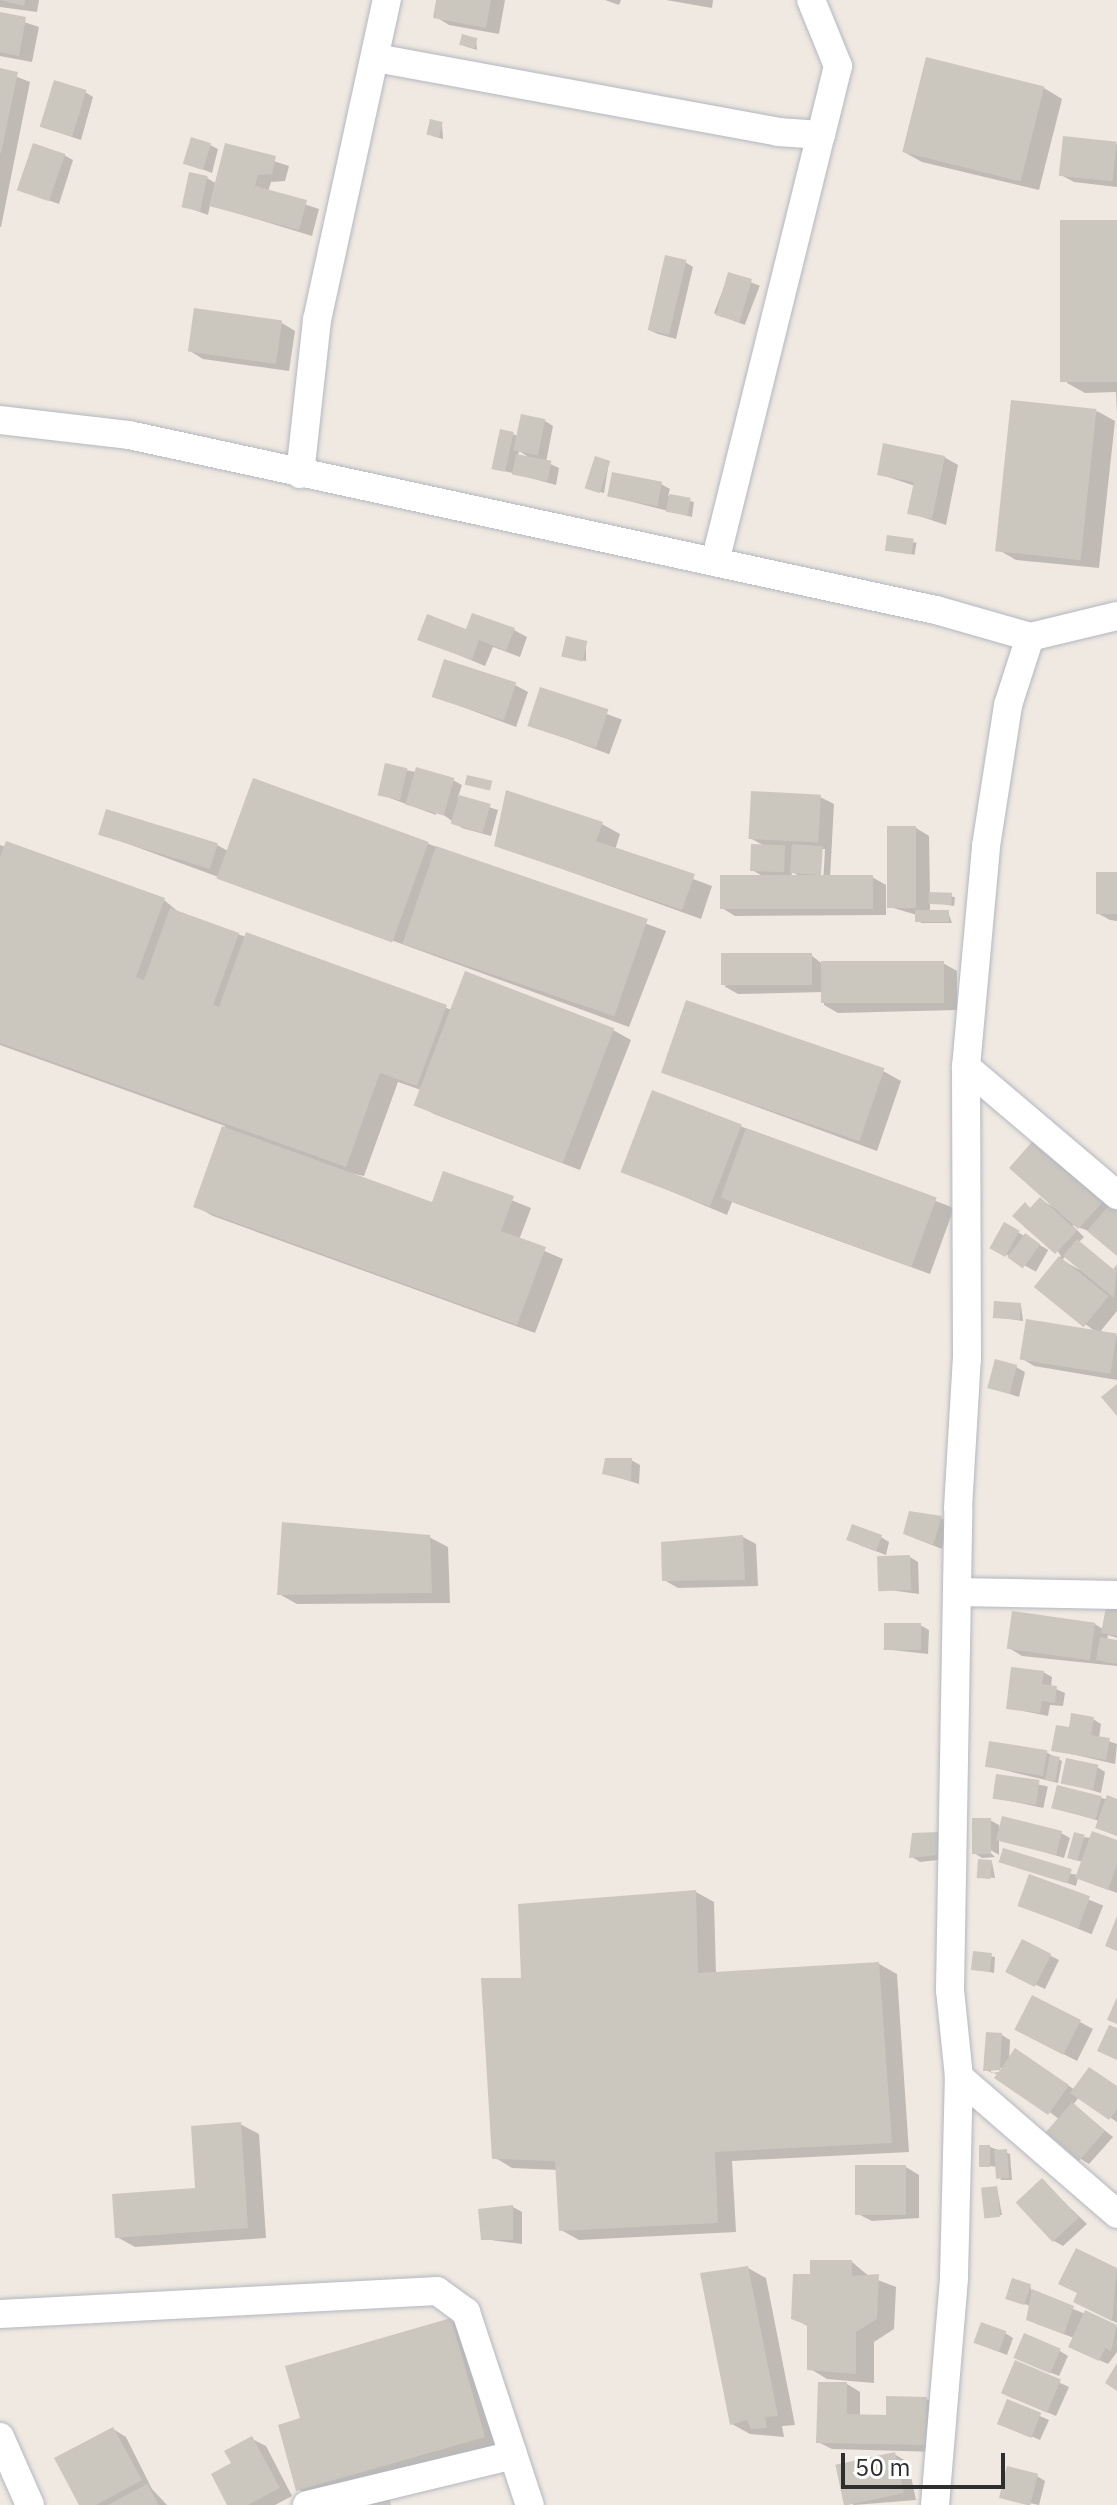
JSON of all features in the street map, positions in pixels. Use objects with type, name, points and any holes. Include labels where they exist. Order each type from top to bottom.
[{"type":"street","points":[[300,474],[317,320],[387,0]]},
{"type":"street","points":[[715,562],[838,66],[811,0]]},
{"type":"street","points":[[376,58],[778,132],[821,135]]},
{"type":"street","points":[[0,420],[129,435],[936,610],[1030,637],[1117,616]]},
{"type":"street","points":[[935,2505],[954,2277],[959,2077],[950,1990],[957,1592],[967,1358],[966,1067],[986,846],[1008,705],[1030,637]]},
{"type":"street","points":[[966,1067],[1117,1195]]},
{"type":"street","points":[[957,1592],[1117,1595]]},
{"type":"street","points":[[959,2077],[1117,2214]]},
{"type":"street","points":[[0,2314],[437,2291],[466,2312],[530,2505]]},
{"type":"street","points":[[0,2437],[30,2505]]},
{"type":"street","points":[[307,2505],[513,2455]]},
{"type":"building","points":[[0,0],[25,0],[24,6]]},
{"type":"building","points":[[436,0],[491,0],[486,28],[433,18]]},
{"type":"building","points":[[0,12],[26,17],[19,56],[0,52]]},
{"type":"building","points":[[462,34],[477,38],[475,49],[459,45]]},
{"type":"building","points":[[926,57],[1044,87],[1021,182],[902,152]]},
{"type":"building","points":[[0,68],[18,72],[1,153],[0,153]]},
{"type":"building","points":[[54,80],[87,90],[72,137],[40,127]]},
{"type":"building","points":[[430,119],[443,122],[439,138],[426,135]]},
{"type":"building","points":[[1063,136],[1117,142],[1113,181],[1059,176]]},
{"type":"building","points":[[191,137],[211,143],[203,170],[183,164]]},
{"type":"building","points":[[33,143],[65,154],[49,201],[17,190]]},
{"type":"building","points":[[225,143],[276,156],[272,174],[258,175],[255,186],[307,200],[299,230],[209,206]]},
{"type":"building","points":[[189,172],[208,176],[200,211],[182,207]]},
{"type":"building","points":[[1060,220],[1117,220],[1117,382],[1060,382]]},
{"type":"building","points":[[665,255],[686,260],[669,335],[648,330]]},
{"type":"building","points":[[728,272],[752,279],[740,322],[716,315]]},
{"type":"building","points":[[194,308],[282,320],[276,364],[188,352]]},
{"type":"building","points":[[1011,400],[1097,409],[1081,560],[995,551]]},
{"type":"building","points":[[521,414],[545,419],[538,455],[513,450]]},
{"type":"building","points":[[500,429],[514,432],[505,472],[491,469]]},
{"type":"building","points":[[883,443],[945,456],[932,519],[907,514],[914,482],[877,475]]},
{"type":"building","points":[[516,454],[551,461],[547,481],[512,475]]},
{"type":"building","points":[[595,456],[610,461],[600,493],[584,488]]},
{"type":"building","points":[[612,472],[662,482],[657,506],[607,497]]},
{"type":"building","points":[[669,494],[691,498],[688,516],[666,512]]},
{"type":"building","points":[[887,535],[914,539],[912,555],[885,551]]},
{"type":"building","points":[[472,613],[515,628],[506,651],[479,640],[472,660],[417,640],[427,614],[466,629]]},
{"type":"building","points":[[566,636],[587,641],[583,661],[561,656]]},
{"type":"building","points":[[444,659],[516,682],[504,721],[432,697]]},
{"type":"building","points":[[540,687],[608,709],[596,748],[527,726]]},
{"type":"building","points":[[385,763],[407,768],[400,800],[378,795]]},
{"type":"building","points":[[416,767],[454,778],[444,816],[405,804]]},
{"type":"building","points":[[467,775],[492,781],[490,791],[465,785]]},
{"type":"building","points":[[253,778],[429,842],[392,943],[216,879]]},
{"type":"building","points":[[506,790],[603,822],[596,841],[695,874],[682,910],[494,846]]},
{"type":"building","points":[[751,791],[821,795],[818,843],[748,839]]},
{"type":"building","points":[[459,795],[491,804],[482,833],[451,824]]},
{"type":"building","points":[[106,809],[218,843],[210,869],[98,835]]},
{"type":"building","points":[[887,826],[916,826],[916,908],[887,908]]},
{"type":"building","points":[[6,841],[165,898],[136,977],[144,980],[170,908],[239,933],[213,1005],[219,1007],[246,932],[447,1005],[417,1086],[380,1073],[346,1167],[0,1043],[0,857]]},
{"type":"building","points":[[751,844],[785,845],[784,872],[750,871]]},
{"type":"building","points":[[792,844],[823,846],[821,875],[790,873]]},
{"type":"building","points":[[436,846],[648,919],[614,1016],[402,943]]},
{"type":"building","points":[[1096,872],[1117,872],[1117,914],[1096,914]]},
{"type":"building","points":[[720,875],[873,875],[873,909],[720,909]]},
{"type":"building","points":[[929,892],[952,893],[952,905],[929,904]]},
{"type":"building","points":[[915,910],[949,910],[949,922],[915,922]]},
{"type":"building","points":[[721,953],[812,953],[812,985],[721,985]]},
{"type":"building","points":[[821,961],[944,961],[944,1003],[821,1003]]},
{"type":"building","points":[[465,971],[614,1028],[563,1163],[413,1105]]},
{"type":"building","points":[[686,1000],[885,1068],[859,1141],[661,1073]]},
{"type":"building","points":[[652,1090],[742,1124],[710,1207],[620,1172]]},
{"type":"building","points":[[222,1126],[432,1202],[443,1171],[514,1196],[501,1231],[546,1247],[517,1325],[193,1207]]},
{"type":"building","points":[[746,1128],[937,1197],[911,1267],[721,1198]]},
{"type":"building","points":[[1038,1135],[1091,1180],[1075,1199],[1092,1180],[1109,1195],[1078,1229],[1009,1168]]},
{"type":"building","points":[[1117,1196],[1117,1256],[1087,1231]]},
{"type":"building","points":[[1040,1197],[1077,1231],[1055,1254],[1012,1216],[1025,1202],[1030,1208]]},
{"type":"building","points":[[1004,1222],[1020,1231],[1005,1257],[989,1248]]},
{"type":"building","points":[[1025,1233],[1040,1244],[1023,1268],[1007,1257]]},
{"type":"building","points":[[1077,1239],[1113,1269],[1117,1264],[1114,1298],[1063,1256]]},
{"type":"building","points":[[1059,1256],[1109,1296],[1084,1327],[1034,1287]]},
{"type":"building","points":[[994,1301],[1021,1303],[1020,1320],[993,1318]]},
{"type":"building","points":[[1026,1319],[1117,1333],[1110,1374],[1020,1359]]},
{"type":"building","points":[[995,1359],[1017,1365],[1009,1394],[987,1388]]},
{"type":"building","points":[[1117,1384],[1117,1416],[1101,1397]]},
{"type":"building","points":[[605,1458],[632,1458],[631,1481],[602,1474]]},
{"type":"building","points":[[909,1511],[942,1516],[933,1545],[903,1534]]},
{"type":"building","points":[[282,1522],[430,1535],[432,1593],[277,1595]]},
{"type":"building","points":[[852,1524],[882,1535],[876,1551],[846,1540]]},
{"type":"building","points":[[743,1535],[745,1580],[662,1581],[661,1542]]},
{"type":"building","points":[[910,1555],[911,1590],[878,1591],[877,1556]]},
{"type":"building","points":[[1106,1607],[1117,1609],[1117,1636],[1101,1633]]},
{"type":"building","points":[[1012,1611],[1095,1623],[1090,1660],[1007,1649]]},
{"type":"building","points":[[884,1623],[921,1623],[921,1650],[884,1650]]},
{"type":"building","points":[[1100,1637],[1117,1640],[1117,1664],[1096,1660]]},
{"type":"building","points":[[1011,1667],[1044,1671],[1042,1684],[1057,1686],[1055,1703],[1042,1701],[1040,1713],[1006,1709]]},
{"type":"building","points":[[1071,1713],[1094,1717],[1091,1735],[1110,1738],[1106,1760],[1051,1751],[1056,1725],[1069,1727]]},
{"type":"building","points":[[989,1741],[1047,1750],[1043,1776],[985,1767]]},
{"type":"building","points":[[1050,1755],[1060,1757],[1055,1781],[1045,1780]]},
{"type":"building","points":[[1066,1758],[1098,1765],[1093,1790],[1061,1783]]},
{"type":"building","points":[[996,1774],[1040,1780],[1036,1805],[993,1799]]},
{"type":"building","points":[[1057,1785],[1102,1796],[1096,1819],[1051,1808]]},
{"type":"building","points":[[1107,1795],[1117,1799],[1117,1836],[1095,1828]]},
{"type":"building","points":[[1002,1816],[1062,1831],[1056,1855],[996,1840]]},
{"type":"building","points":[[972,1818],[991,1818],[991,1854],[972,1854]]},
{"type":"building","points":[[1092,1831],[1117,1840],[1117,1864],[1108,1890],[1075,1878]]},
{"type":"building","points":[[938,1832],[938,1855],[909,1858],[912,1833]]},
{"type":"building","points":[[1074,1832],[1085,1835],[1078,1861],[1067,1858]]},
{"type":"building","points":[[1003,1848],[1072,1869],[1067,1883],[999,1862]]},
{"type":"building","points":[[978,1859],[992,1860],[991,1879],[977,1878]]},
{"type":"building","points":[[1029,1874],[1090,1896],[1078,1928],[1017,1906]]},
{"type":"building","points":[[696,1890],[698,1973],[879,1962],[892,2143],[715,2152],[718,2223],[559,2231],[555,2161],[492,2159],[481,1978],[521,1978],[518,1904]]},
{"type":"building","points":[[1117,1916],[1117,1951],[1105,1946]]},
{"type":"building","points":[[1022,1939],[1051,1954],[1035,1987],[1005,1972]]},
{"type":"building","points":[[973,1951],[992,1953],[990,1972],[971,1970]]},
{"type":"building","points":[[1032,1995],[1081,2020],[1063,2055],[1014,2030]]},
{"type":"building","points":[[1117,1997],[1117,2024],[1107,2020]]},
{"type":"building","points":[[1109,2025],[1117,2028],[1117,2060],[1097,2051]]},
{"type":"building","points":[[986,2032],[1002,2033],[1000,2070],[983,2071]]},
{"type":"building","points":[[1015,2048],[1069,2085],[1048,2115],[994,2078]]},
{"type":"building","points":[[1089,2067],[1117,2086],[1117,2109],[1109,2120],[1070,2093]]},
{"type":"building","points":[[1072,2102],[1105,2131],[1079,2161],[1046,2132]]},
{"type":"building","points":[[241,2122],[248,2228],[115,2238],[112,2194],[195,2188],[191,2126]]},
{"type":"building","points":[[979,2145],[990,2145],[990,2167],[979,2167]]},
{"type":"building","points":[[1007,2149],[1009,2178],[996,2179],[994,2150]]},
{"type":"building","points":[[855,2165],[906,2165],[906,2215],[855,2215]]},
{"type":"building","points":[[1042,2178],[1079,2217],[1052,2242],[1016,2203]]},
{"type":"building","points":[[997,2186],[1000,2217],[984,2219],[981,2188]]},
{"type":"building","points":[[513,2205],[513,2240],[481,2240],[478,2209]]},
{"type":"building","points":[[1076,2248],[1117,2268],[1112,2321],[1073,2302],[1077,2293],[1058,2284]]},
{"type":"building","points":[[810,2260],[852,2260],[852,2276],[879,2274],[877,2319],[856,2332],[856,2374],[807,2370],[807,2325],[791,2319],[793,2274],[810,2274]]},
{"type":"building","points":[[748,2266],[778,2416],[765,2417],[767,2428],[751,2429],[747,2420],[730,2425],[700,2273]]},
{"type":"building","points":[[1012,2278],[1031,2284],[1024,2305],[1005,2299]]},
{"type":"building","points":[[1032,2289],[1074,2306],[1064,2334],[1026,2320]]},
{"type":"building","points":[[1085,2310],[1117,2325],[1111,2351],[1105,2348],[1099,2361],[1068,2347]]},
{"type":"building","points":[[451,2318],[485,2437],[296,2491],[278,2425],[300,2418],[285,2366]]},
{"type":"building","points":[[981,2322],[1006,2331],[999,2352],[973,2343]]},
{"type":"building","points":[[1024,2333],[1061,2349],[1050,2373],[1013,2358]]},
{"type":"building","points":[[1015,2360],[1061,2380],[1047,2413],[1001,2393]]},
{"type":"building","points":[[1117,2363],[1117,2391],[1105,2383]]},
{"type":"building","points":[[818,2382],[847,2382],[847,2414],[886,2415],[886,2396],[927,2397],[926,2445],[816,2443]]},
{"type":"building","points":[[1007,2399],[1041,2413],[1031,2438],[997,2424]]},
{"type":"building","points":[[113,2427],[142,2480],[96,2505],[79,2505],[54,2458]]},
{"type":"building","points":[[252,2436],[280,2488],[248,2505],[227,2505],[211,2474],[231,2463],[224,2451]]},
{"type":"building","points":[[895,2452],[904,2493],[844,2505],[835,2465]]},
{"type":"building","points":[[1007,2466],[1038,2474],[1030,2505],[999,2498]]},
{"type":"building","points":[[147,2484],[159,2505],[108,2505]]},
{"type":"building","points":[[390,2499],[391,2505],[372,2505],[372,2504]]}]
